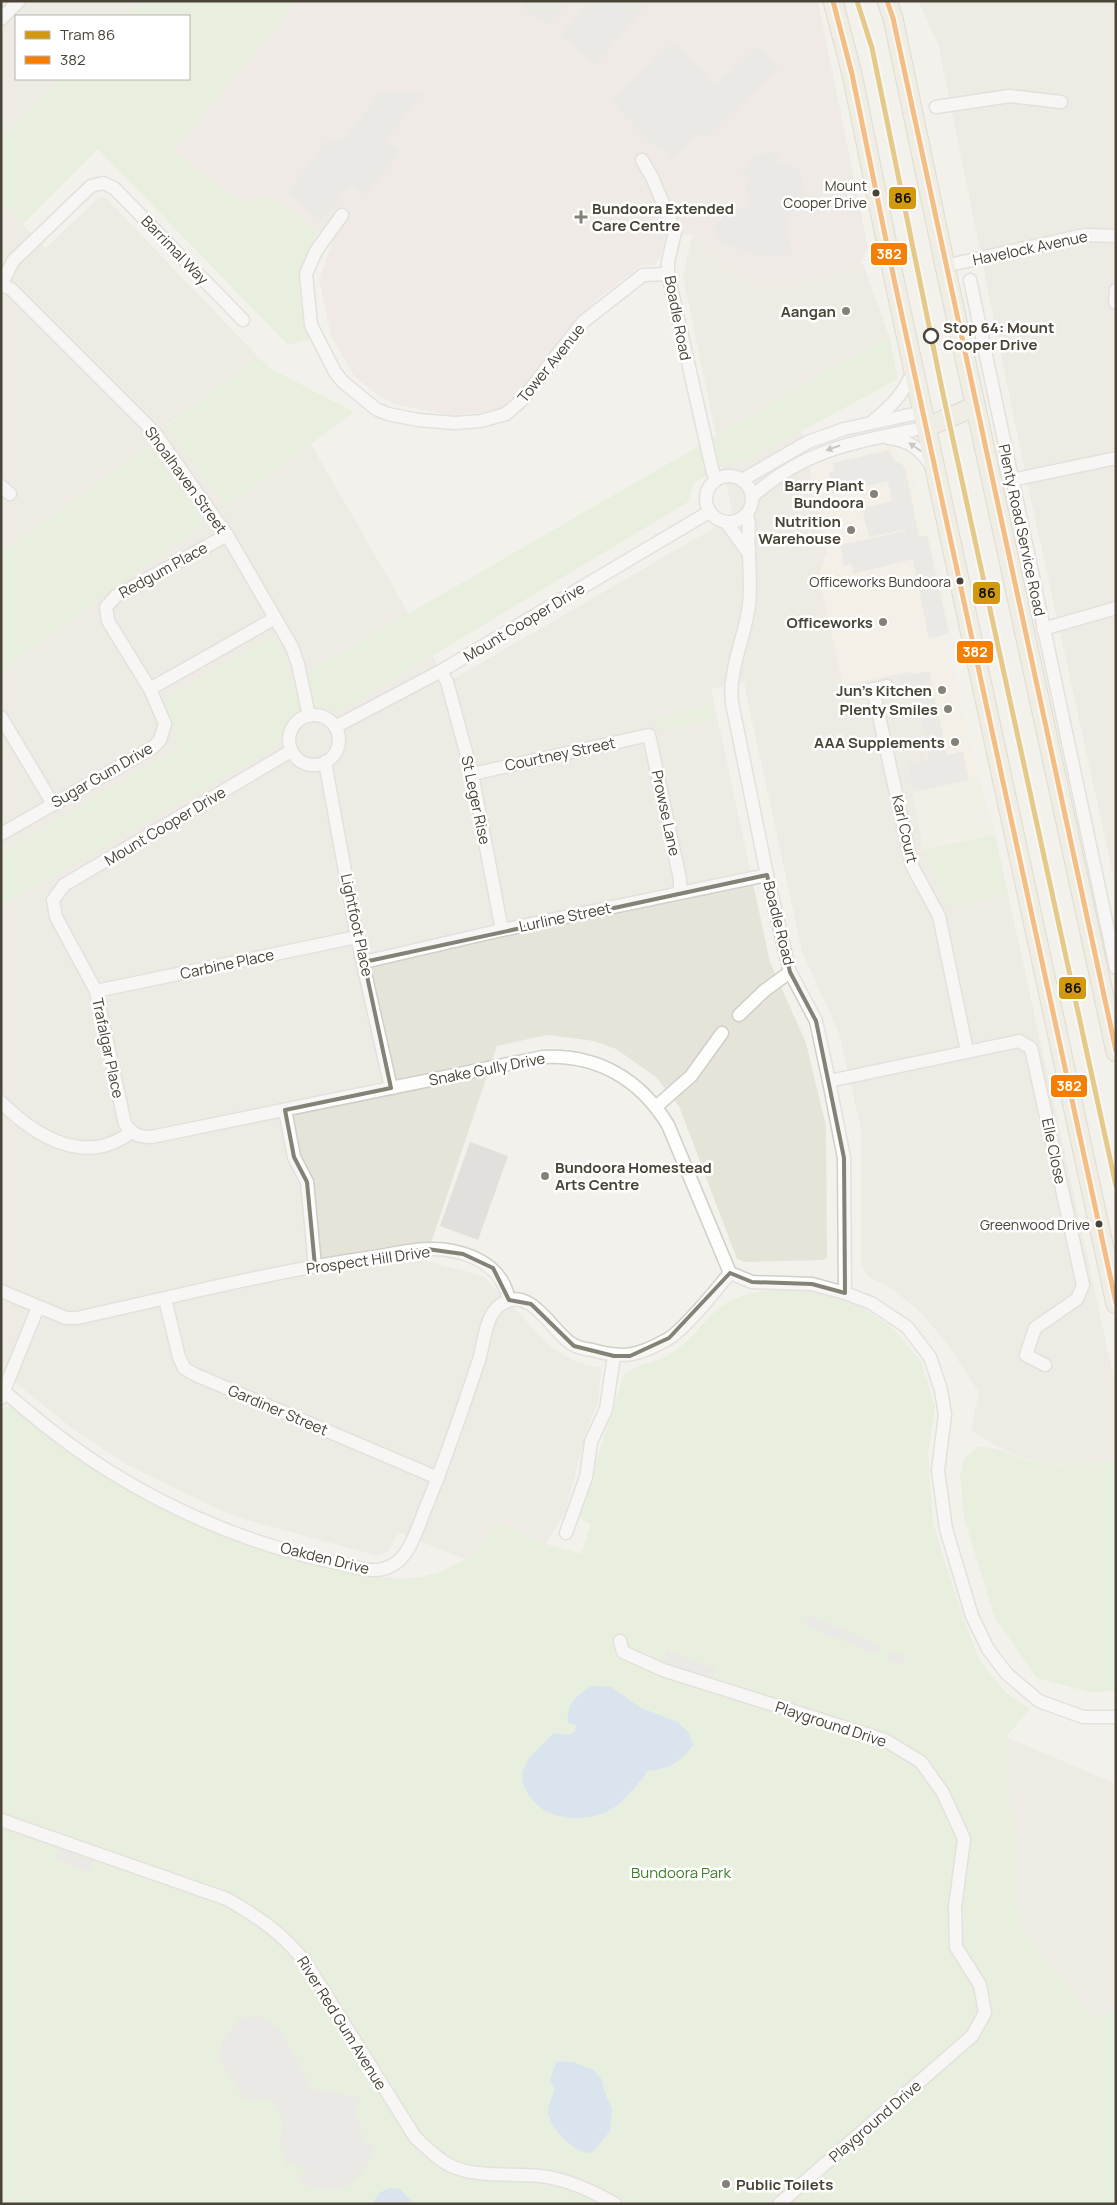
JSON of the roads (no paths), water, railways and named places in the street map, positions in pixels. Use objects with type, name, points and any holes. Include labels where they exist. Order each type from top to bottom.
[{"type":"highway","points":[[833,1],[850,66],[1116,1304]]},
{"type":"highway","points":[[887,1],[893,18],[1116,1052]]},
{"type":"highway","points":[[925,419],[976,406]]},
{"type":"street","points":[[1,19],[19,1]]},
{"type":"street","points":[[936,107],[1010,96],[1062,102]]},
{"type":"street","name":"Boadle Road","points":[[642,160],[652,177],[675,232],[670,249],[668,274],[711,464],[717,479]]},
{"type":"street","name":"Barrimal Way","points":[[2,285],[13,261],[91,186],[103,183],[114,188],[243,320]]},
{"type":"street","name":"Tower Avenue","points":[[342,215],[316,251],[306,274],[311,326],[334,372],[343,382],[371,405],[388,414],[418,420],[455,423],[493,418],[506,414],[521,401],[583,322],[643,275],[668,274]]},
{"type":"street","name":"Havelock Avenue","points":[[945,266],[1084,235],[1116,236]]},
{"type":"street","name":"Plenty Road Service Road","points":[[970,280],[1116,968]]},
{"type":"street","name":"Shoalhaven Street","points":[[2,285],[10,289],[155,433],[227,535],[292,647],[298,664],[309,716]]},
{"type":"street","points":[[953,303],[977,317]]},
{"type":"street","points":[[871,423],[892,405],[906,388],[914,368]]},
{"type":"street","points":[[742,480],[808,442],[844,429],[871,423],[925,419]]},
{"type":"street","points":[[753,496],[768,482],[815,454],[841,445],[881,437],[925,419]]},
{"type":"street","points":[[881,437],[900,439],[914,445],[925,456],[937,475]]},
{"type":"street","points":[[1012,480],[1116,458]]},
{"type":"street","points":[[727,523],[734,522],[747,515],[753,503],[753,496],[747,484],[730,476],[717,479],[712,484],[706,498],[709,512],[714,517],[727,523],[747,551]]},
{"type":"street","name":"Mount Cooper Drive","points":[[335,727],[441,671],[709,512]]},
{"type":"street","name":"Boadle Road","points":[[747,515],[749,603],[745,628],[732,673],[730,690],[767,875],[790,972],[816,1022],[844,1158],[845,1293]]},
{"type":"street","name":"Redgum Place","points":[[150,689],[108,620],[106,607],[116,596],[227,535]]},
{"type":"street","points":[[1043,629],[1116,608]]},
{"type":"street","points":[[150,689],[275,618]]},
{"type":"street","name":"St Leger Rise","points":[[441,671],[447,682],[472,774],[502,930]]},
{"type":"street","name":"Karl Court","points":[[887,686],[867,691],[912,866],[939,916],[967,1051]]},
{"type":"street","name":"Sugar Gum Drive","points":[[1,834],[152,748],[160,740],[165,724],[150,689]]},
{"type":"street","points":[[309,716],[322,717],[335,727],[338,745],[331,758],[317,765],[302,762],[291,751],[290,736],[292,729],[296,723],[309,716]]},
{"type":"street","points":[[1,717],[52,804]]},
{"type":"street","name":"Courtney Street","points":[[472,774],[649,735]]},
{"type":"street","name":"Prowse Lane","points":[[649,735],[680,879],[680,892]]},
{"type":"street","points":[[1050,750],[1068,744]]},
{"type":"street","name":"Mount Cooper Drive","points":[[64,886],[291,751]]},
{"type":"street","name":"Lightfoot Place","points":[[325,762],[357,936],[391,1088]]},
{"type":"street","name":"Lurline Street","points":[[364,962],[502,930],[767,875]]},
{"type":"street","name":"Trafalgar Place","points":[[64,886],[53,900],[56,917],[96,991],[125,1124],[131,1132]]},
{"type":"street","name":"Carbine Place","points":[[96,991],[357,936]]},
{"type":"street","points":[[739,1016],[764,991],[790,972]]},
{"type":"street","points":[[657,1106],[691,1076],[722,1034]]},
{"type":"street","name":"Elle Close","points":[[829,1081],[1019,1041],[1031,1048],[1083,1284],[1077,1299],[1035,1328],[1026,1354],[1046,1365]]},
{"type":"street","name":"Snake Gully Drive","points":[[131,1132],[140,1137],[151,1137],[543,1057],[559,1056],[584,1059],[616,1072],[637,1087],[657,1106],[668,1125],[730,1273]]},
{"type":"street","points":[[1,1102],[33,1129],[59,1143],[83,1148],[111,1145],[131,1132]]},
{"type":"street","points":[[285,1110],[294,1157],[307,1182],[316,1266]]},
{"type":"street","name":"Prospect Hill Drive","points":[[1,1290],[66,1318],[77,1318],[316,1266],[427,1249],[452,1251],[481,1261],[493,1268],[504,1284],[509,1300]]},
{"type":"street","points":[[509,1300],[520,1300],[531,1304],[574,1346],[614,1356],[630,1356],[669,1338],[697,1312],[730,1273],[752,1282],[812,1284],[845,1293],[871,1303],[907,1328],[930,1357],[941,1390],[944,1415],[938,1470],[946,1529],[972,1616],[988,1649],[1007,1674],[1039,1702],[1083,1717],[1116,1717]]},
{"type":"street","name":"Gardiner Street","points":[[165,1299],[179,1356],[184,1368],[196,1375],[438,1478]]},
{"type":"street","name":"Oakden Drive","points":[[3,1395],[110,1472],[179,1510],[240,1535],[332,1562],[376,1570],[396,1565],[408,1550],[438,1478],[494,1311],[509,1300]]},
{"type":"street","points":[[3,1395],[38,1307]]},
{"type":"street","points":[[566,1533],[586,1477],[591,1442],[606,1409],[614,1356]]},
{"type":"street","name":"Playground Drive","points":[[620,1640],[624,1652],[663,1670],[885,1740],[921,1762],[943,1793],[964,1840],[955,1907],[956,1947],[980,1985],[985,2013],[972,2036],[779,2204]]},
{"type":"street","name":"River Red Gum Avenue","points":[[1,1820],[227,1899],[259,1917],[293,1945],[308,1966],[415,2137],[432,2153],[451,2166],[472,2172],[541,2176],[582,2186],[615,2204]]},
{"type":"water","points":[[591,1686],[611,1687],[641,1708],[678,1722],[689,1733],[693,1745],[674,1764],[648,1771],[628,1795],[611,1810],[584,1818],[554,1815],[537,1805],[530,1797],[523,1782],[523,1772],[528,1761],[554,1733],[569,1735],[575,1732],[576,1725],[568,1723],[570,1706],[581,1693]]},
{"type":"water","points":[[559,2061],[573,2062],[594,2070],[602,2080],[612,2109],[610,2131],[593,2152],[586,2153],[571,2146],[558,2132],[549,2117],[548,2110],[555,2088],[550,2080],[556,2063]]},
{"type":"water","points":[[389,2188],[400,2189],[414,2204],[372,2204],[379,2193]]},
{"type":"tram line","name":"86","points":[[857,1],[872,48],[943,394],[1116,1186]]},
{"type":"place","name":"Mount Cooper Drive","points":[[876,193]]},
{"type":"place","name":"Bundoora Extended Care Centre","points":[[581,217]]},
{"type":"place","name":"Aangan","points":[[846,311]]},
{"type":"place","name":"Stop 64: Mount Cooper Drive","points":[[931,336]]},
{"type":"place","name":"Barry Plant Bundoora","points":[[874,494]]},
{"type":"place","name":"Nutrition Warehouse","points":[[851,530]]},
{"type":"place","name":"Officeworks Bundoora","points":[[960,581]]},
{"type":"place","name":"Officeworks","points":[[883,622]]},
{"type":"place","name":"Jun's Kitchen","points":[[942,690]]},
{"type":"place","name":"Plenty Smiles","points":[[948,709]]},
{"type":"place","name":"AAA Supplements","points":[[955,742]]},
{"type":"place","name":"Bundoora Homestead Arts Centre","points":[[545,1176]]},
{"type":"place","name":"Greenwood Drive","points":[[1099,1224]]},
{"type":"place","name":"Public Toilets","points":[[726,2184]]},
{"type":"park label","name":"Bundoora Park","points":[[681,1872]]}]
